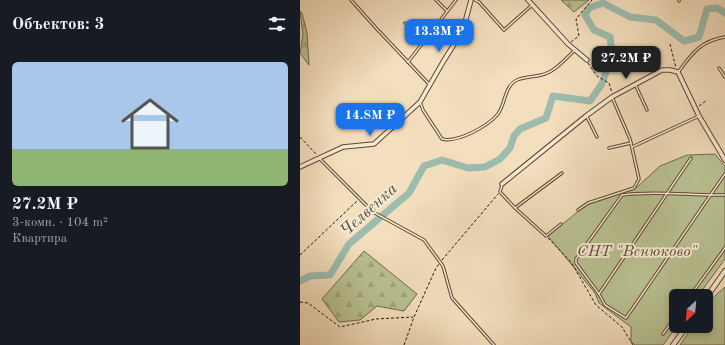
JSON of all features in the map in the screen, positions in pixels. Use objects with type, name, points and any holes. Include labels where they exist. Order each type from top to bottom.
[{"type":"street","points":[[300,167],[343,147],[374,144],[420,102],[463,30],[471,0]]},
{"type":"street","points":[[528,0],[568,44],[587,60]]},
{"type":"street","points":[[502,184],[586,116],[612,97],[662,70],[678,72],[699,116],[725,160]]},
{"type":"street","points":[[713,289],[725,271]]},
{"type":"street","points":[[674,345],[682,333]]},
{"type":"lane","points":[[351,0],[430,85]]},
{"type":"lane","points":[[436,0],[447,11]]},
{"type":"lane","points":[[408,62],[456,0]]},
{"type":"lane","points":[[475,0],[504,30],[532,4]]},
{"type":"lane","points":[[405,23],[425,39]]},
{"type":"lane","points":[[678,72],[696,49],[714,38],[725,37]]},
{"type":"lane","points":[[420,102],[423,110],[442,139],[449,141],[470,134],[488,123],[499,113],[509,87],[517,80],[544,75],[556,68],[575,50]]},
{"type":"lane","points":[[719,68],[725,77]]},
{"type":"lane","points":[[636,84],[646,110]]},
{"type":"lane","points":[[578,210],[588,203],[634,188],[639,179],[632,147],[612,97]]},
{"type":"lane","points":[[586,116],[597,136]]},
{"type":"lane","points":[[632,147],[699,116]]},
{"type":"lane","points":[[609,148],[631,144]]},
{"type":"lane","points":[[319,158],[373,212],[424,240],[443,266],[452,298],[494,345]]},
{"type":"lane","points":[[599,294],[691,158]]},
{"type":"lane","points":[[515,208],[562,173]]},
{"type":"lane","points":[[725,174],[710,196],[626,318],[605,305],[599,294],[576,263],[576,259],[622,195],[666,194],[710,196],[725,195]]},
{"type":"lane","points":[[502,184],[500,192],[546,236],[561,224]]},
{"type":"lane","points":[[695,289],[725,248]]},
{"type":"lane","points":[[663,334],[669,326]]},
{"type":"path","points":[[568,44],[579,36],[576,19],[592,0]]},
{"type":"path","points":[[670,44],[678,72]]},
{"type":"path","points":[[587,60],[597,76],[609,83],[612,97]]},
{"type":"path","points":[[695,108],[707,100]]},
{"type":"path","points":[[300,137],[319,158]]},
{"type":"path","points":[[300,254],[359,199]]},
{"type":"path","points":[[546,236],[571,262],[596,305],[622,327],[633,345]]},
{"type":"path","points":[[300,302],[308,303],[340,327],[376,319],[414,317]]},
{"type":"green space","points":[[561,0],[589,0],[574,12]]},
{"type":"green space","points":[[300,11],[302,13],[307,33],[309,65],[300,53],[303,35]]},
{"type":"green space","name":"СНТ \"Венюково\"","points":[[715,154],[725,166],[725,259],[703,289],[669,289],[669,333],[672,333],[663,345],[635,345],[631,342],[631,327],[599,303],[595,293],[548,236],[586,205],[636,188],[660,166],[687,155]]},
{"type":"green space","points":[[364,251],[417,294],[404,311],[377,306],[360,320],[339,322],[322,299]]},
{"type":"green space","points":[[725,287],[725,345],[680,345],[688,333],[713,333],[714,296]]},
{"type":"waterway","name":"Челвенка","points":[[300,281],[310,276],[330,275],[349,244],[409,193],[424,166],[442,160],[468,168],[485,167],[500,159],[510,148],[514,136],[520,129],[546,118],[553,96],[590,101],[602,84],[612,53],[610,37],[594,30],[585,15],[589,8],[603,3],[630,17],[656,20],[684,41],[699,37],[707,9],[717,8],[725,13]]}]
